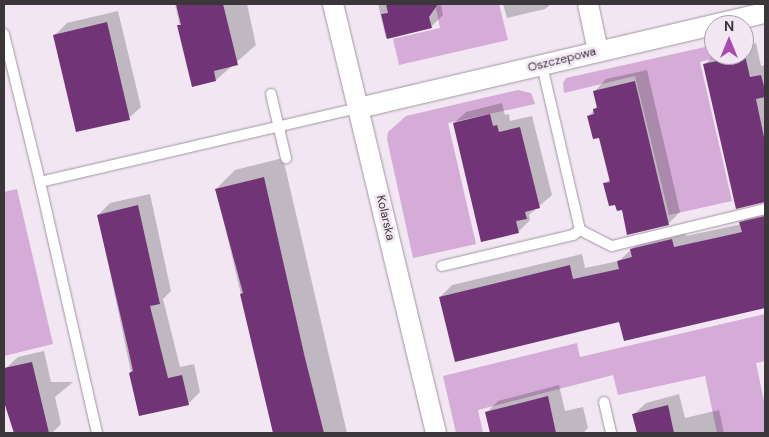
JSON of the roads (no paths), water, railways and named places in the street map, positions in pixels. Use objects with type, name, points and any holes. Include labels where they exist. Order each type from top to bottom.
[{"type":"street","name":"Kolarska","points":[[333,4],[436,433]]},
{"type":"street","points":[[588,4],[598,51]]},
{"type":"street","name":"Oszczepowa","points":[[359,108],[765,13]]},
{"type":"lane","points":[[4,34],[97,433]]},
{"type":"lane","points":[[542,65],[580,230]]},
{"type":"lane","points":[[271,94],[286,158]]},
{"type":"lane","points":[[40,182],[359,108]]},
{"type":"lane","points":[[580,230],[612,246],[765,209]]},
{"type":"lane","points":[[442,266],[573,235],[580,230]]},
{"type":"lane","points":[[604,402],[611,433]]}]
